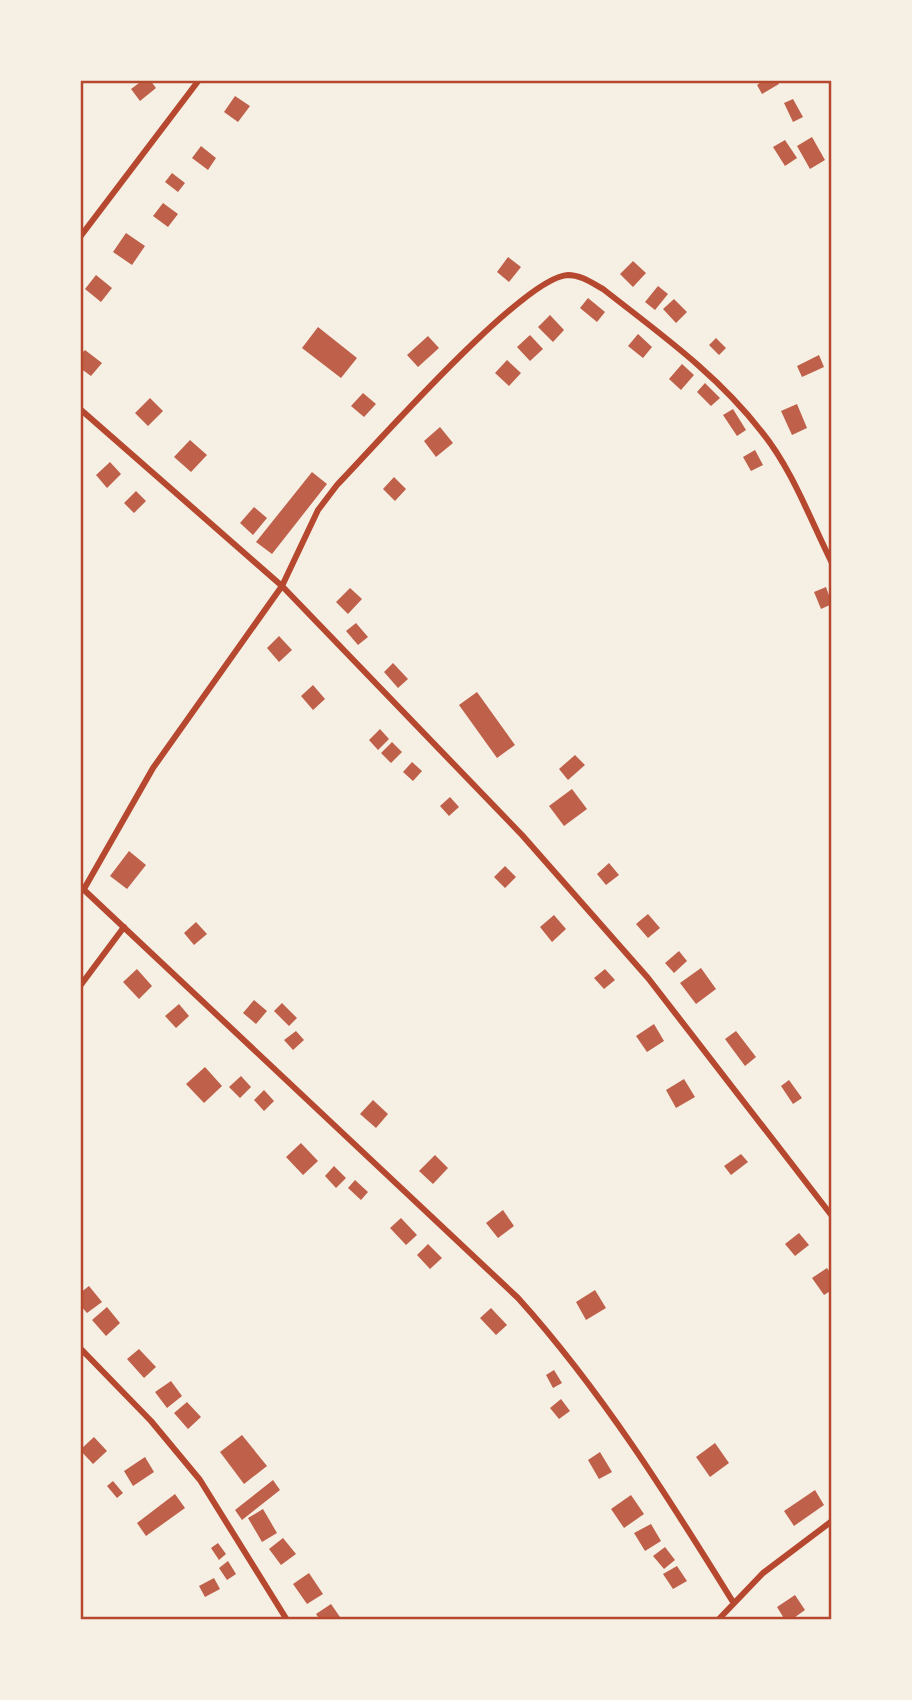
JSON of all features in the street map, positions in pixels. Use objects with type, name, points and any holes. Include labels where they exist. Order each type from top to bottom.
[{"type":"street","points":[[187,80],[192,87]]},
{"type":"street","points":[[80,237],[199,80]]},
{"type":"street","points":[[733,1602],[656,1482],[548,1331],[518,1298],[82,888],[153,768],[282,586],[318,510],[337,485],[476,339],[523,300],[552,281],[567,275],[586,279],[603,289],[725,387],[763,432],[781,460],[831,563]]},
{"type":"street","points":[[80,409],[282,586],[523,835],[649,978],[831,1216]]},
{"type":"street","points":[[80,986],[124,927]]},
{"type":"street","points":[[80,1348],[151,1421],[200,1480],[287,1619]]},
{"type":"street","points":[[718,1619],[763,1573],[831,1521]]},
{"type":"building","points":[[143,80],[150,80],[156,88],[140,101],[131,89]]},
{"type":"building","points":[[764,80],[777,80],[779,84],[762,94],[757,85]]},
{"type":"building","points":[[235,96],[250,106],[238,122],[224,112]]},
{"type":"building","points":[[793,99],[803,117],[793,122],[784,103]]},
{"type":"building","points":[[812,137],[825,160],[810,169],[797,146]]},
{"type":"building","points":[[785,140],[797,158],[785,166],[773,147]]},
{"type":"building","points":[[201,146],[216,158],[208,170],[192,158]]},
{"type":"building","points":[[172,173],[185,183],[178,192],[165,182]]},
{"type":"building","points":[[163,203],[178,214],[168,227],[153,216]]},
{"type":"building","points":[[126,233],[145,246],[132,265],[113,252]]},
{"type":"building","points":[[508,257],[521,267],[509,282],[497,272]]},
{"type":"building","points":[[633,261],[646,273],[633,287],[620,274]]},
{"type":"building","points":[[96,275],[112,288],[101,302],[85,289]]},
{"type":"building","points":[[658,286],[668,294],[655,310],[645,302]]},
{"type":"building","points":[[588,298],[605,312],[597,322],[580,308]]},
{"type":"building","points":[[674,299],[687,312],[676,323],[663,309]]},
{"type":"building","points":[[550,315],[564,330],[553,342],[538,327]]},
{"type":"building","points":[[318,327],[357,358],[341,378],[302,348]]},
{"type":"building","points":[[638,334],[652,347],[643,358],[628,346]]},
{"type":"building","points":[[530,335],[543,349],[530,361],[517,347]]},
{"type":"building","points":[[428,336],[439,348],[418,367],[407,355]]},
{"type":"building","points":[[716,338],[726,348],[719,355],[709,345]]},
{"type":"building","points":[[85,350],[102,363],[91,376],[80,368],[80,355]]},
{"type":"building","points":[[819,355],[824,367],[802,377],[797,366]]},
{"type":"building","points":[[507,360],[521,373],[509,386],[495,373]]},
{"type":"building","points":[[682,364],[694,375],[681,390],[669,379]]},
{"type":"building","points":[[705,383],[720,398],[711,406],[697,392]]},
{"type":"building","points":[[363,393],[376,404],[364,417],[351,406]]},
{"type":"building","points":[[150,398],[163,411],[148,426],[135,413]]},
{"type":"building","points":[[797,404],[807,428],[792,435],[781,411]]},
{"type":"building","points":[[733,409],[746,430],[737,436],[723,415]]},
{"type":"building","points":[[440,427],[453,443],[436,457],[424,441]]},
{"type":"building","points":[[190,440],[207,455],[191,472],[174,457]]},
{"type":"building","points":[[755,450],[763,465],[751,471],[743,457]]},
{"type":"building","points":[[110,462],[121,474],[107,488],[96,475]]},
{"type":"building","points":[[312,472],[327,484],[272,554],[256,542]]},
{"type":"building","points":[[394,477],[406,489],[395,501],[383,489]]},
{"type":"building","points":[[136,491],[146,501],[134,513],[124,503]]},
{"type":"building","points":[[254,507],[267,518],[253,535],[240,523]]},
{"type":"building","points":[[826,587],[832,604],[821,609],[814,592]]},
{"type":"building","points":[[350,588],[362,599],[348,614],[336,602]]},
{"type":"building","points":[[356,623],[368,637],[358,645],[346,631]]},
{"type":"building","points":[[279,636],[292,650],[279,662],[267,648]]},
{"type":"building","points":[[393,663],[408,679],[398,688],[384,672]]},
{"type":"building","points":[[313,685],[325,699],[313,710],[301,696]]},
{"type":"building","points":[[477,692],[515,745],[497,758],[459,705]]},
{"type":"building","points":[[380,729],[389,739],[378,750],[369,740]]},
{"type":"building","points":[[392,742],[402,752],[391,763],[381,753]]},
{"type":"building","points":[[575,755],[585,765],[568,780],[559,769]]},
{"type":"building","points":[[412,762],[422,771],[413,781],[403,772]]},
{"type":"building","points":[[572,789],[587,809],[564,826],[549,806]]},
{"type":"building","points":[[450,797],[459,807],[449,816],[440,806]]},
{"type":"building","points":[[129,851],[146,865],[127,889],[110,876]]},
{"type":"building","points":[[609,863],[619,875],[606,885],[597,874]]},
{"type":"building","points":[[505,866],[516,877],[505,888],[494,877]]},
{"type":"building","points":[[648,914],[660,928],[648,938],[636,924]]},
{"type":"building","points":[[554,915],[566,929],[552,942],[540,927]]},
{"type":"building","points":[[196,922],[207,934],[194,945],[184,933]]},
{"type":"building","points":[[679,951],[687,961],[674,973],[665,963]]},
{"type":"building","points":[[701,968],[716,989],[696,1004],[680,983]]},
{"type":"building","points":[[137,969],[152,986],[139,999],[123,982]]},
{"type":"building","points":[[605,969],[615,980],[604,989],[594,978]]},
{"type":"building","points":[[254,1000],[267,1011],[256,1024],[243,1013]]},
{"type":"building","points":[[282,1003],[297,1018],[289,1026],[274,1011]]},
{"type":"building","points":[[179,1004],[189,1016],[176,1028],[165,1016]]},
{"type":"building","points":[[654,1024],[664,1041],[647,1052],[636,1036]]},
{"type":"building","points":[[296,1031],[304,1040],[293,1050],[284,1040]]},
{"type":"building","points":[[736,1031],[756,1057],[745,1066],[725,1039]]},
{"type":"building","points":[[205,1067],[222,1086],[204,1103],[186,1084]]},
{"type":"building","points":[[241,1076],[251,1087],[240,1098],[229,1087]]},
{"type":"building","points":[[684,1079],[695,1097],[676,1108],[666,1090]]},
{"type":"building","points":[[789,1080],[802,1098],[793,1104],[781,1086]]},
{"type":"building","points":[[264,1090],[274,1101],[264,1111],[254,1100]]},
{"type":"building","points":[[373,1100],[388,1114],[376,1128],[360,1114]]},
{"type":"building","points":[[301,1143],[318,1161],[303,1175],[286,1157]]},
{"type":"building","points":[[741,1154],[748,1162],[731,1175],[724,1166]]},
{"type":"building","points":[[435,1155],[448,1168],[433,1184],[419,1171]]},
{"type":"building","points":[[334,1166],[346,1178],[336,1188],[325,1176]]},
{"type":"building","points":[[355,1180],[368,1192],[361,1200],[348,1188]]},
{"type":"building","points":[[503,1210],[514,1226],[498,1238],[486,1223]]},
{"type":"building","points":[[401,1218],[417,1235],[406,1245],[390,1228]]},
{"type":"building","points":[[799,1233],[809,1245],[795,1256],[785,1244]]},
{"type":"building","points":[[428,1244],[442,1258],[430,1269],[417,1255]]},
{"type":"building","points":[[827,1268],[832,1275],[832,1290],[824,1295],[812,1278]]},
{"type":"building","points":[[89,1286],[102,1302],[87,1313],[80,1305],[80,1293]]},
{"type":"building","points":[[595,1290],[606,1308],[586,1320],[576,1302]]},
{"type":"building","points":[[107,1307],[120,1323],[106,1336],[92,1320]]},
{"type":"building","points":[[491,1308],[507,1325],[496,1335],[480,1318]]},
{"type":"building","points":[[139,1349],[156,1367],[144,1378],[127,1359]]},
{"type":"building","points":[[554,1370],[562,1383],[553,1388],[546,1375]]},
{"type":"building","points":[[171,1381],[182,1396],[167,1408],[155,1392]]},
{"type":"building","points":[[561,1399],[570,1411],[559,1419],[550,1408]]},
{"type":"building","points":[[187,1402],[201,1417],[188,1429],[174,1413]]},
{"type":"building","points":[[242,1435],[267,1466],[244,1484],[220,1452]]},
{"type":"building","points":[[94,1437],[107,1451],[93,1464],[80,1450]]},
{"type":"building","points":[[715,1443],[729,1463],[710,1477],[696,1457]]},
{"type":"building","points":[[600,1452],[612,1472],[599,1479],[588,1460]]},
{"type":"building","points":[[145,1457],[154,1472],[133,1486],[124,1471]]},
{"type":"building","points":[[273,1480],[280,1490],[242,1520],[235,1510]]},
{"type":"building","points":[[113,1481],[123,1493],[117,1498],[107,1486]]},
{"type":"building","points":[[815,1490],[824,1505],[794,1526],[784,1511]]},
{"type":"building","points":[[175,1494],[185,1508],[146,1536],[137,1523]]},
{"type":"building","points":[[631,1495],[644,1514],[624,1528],[611,1509]]},
{"type":"building","points":[[263,1509],[277,1533],[262,1542],[248,1518]]},
{"type":"building","points":[[651,1524],[661,1541],[645,1551],[634,1533]]},
{"type":"building","points":[[283,1538],[296,1554],[281,1565],[269,1549]]},
{"type":"building","points":[[218,1543],[226,1554],[219,1560],[211,1548]]},
{"type":"building","points":[[665,1547],[675,1560],[664,1569],[653,1556]]},
{"type":"building","points":[[228,1561],[236,1574],[227,1580],[219,1568]]},
{"type":"building","points":[[677,1566],[687,1581],[673,1589],[663,1574]]},
{"type":"building","points":[[309,1573],[323,1594],[307,1604],[293,1584]]},
{"type":"building","points":[[214,1578],[220,1589],[205,1597],[199,1586]]},
{"type":"building","points":[[795,1595],[805,1610],[791,1620],[785,1620],[777,1607]]},
{"type":"building","points":[[331,1604],[342,1620],[320,1620],[316,1614]]}]
